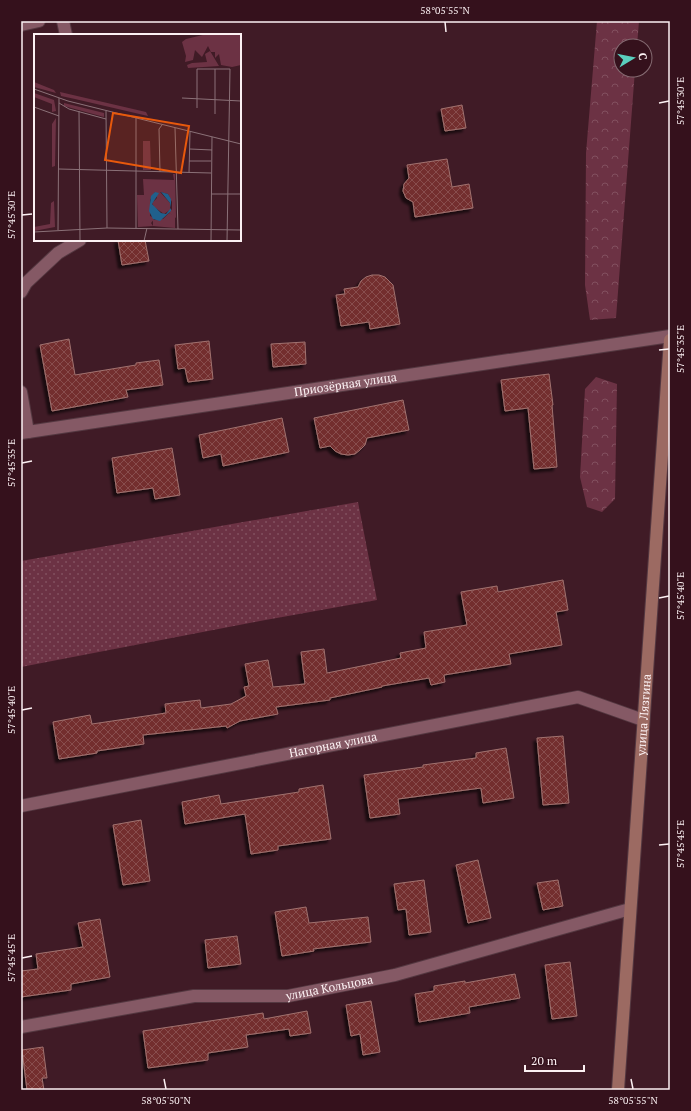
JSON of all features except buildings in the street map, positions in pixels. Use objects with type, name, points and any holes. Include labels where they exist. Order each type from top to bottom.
[{"type":"main road","name":"улица Лязгина","points":[[618,1090],[670,340]]},
{"type":"street","points":[[21,24],[39,21]]},
{"type":"street","points":[[63,21],[66,34]]},
{"type":"street","points":[[21,292],[26,283],[58,253],[78,241]]},
{"type":"street","name":"Приозёрная улица","points":[[25,432],[670,336]]},
{"type":"street","points":[[21,392],[25,432]]},
{"type":"street","name":"Нагорная улица","points":[[21,806],[578,697],[643,720]]},
{"type":"street","name":"улица Кольцова","points":[[21,1027],[194,996],[288,996],[395,975],[630,909]]},
{"type":"green space","points":[[597,21],[639,21],[638,38],[613,38],[613,78],[634,78],[616,318],[590,320],[585,285],[586,153]]},
{"type":"green space","points":[[596,377],[617,384],[615,499],[602,512],[587,507],[580,477],[585,389]]},
{"type":"green space","points":[[358,502],[377,600],[21,667],[21,561]]}]
